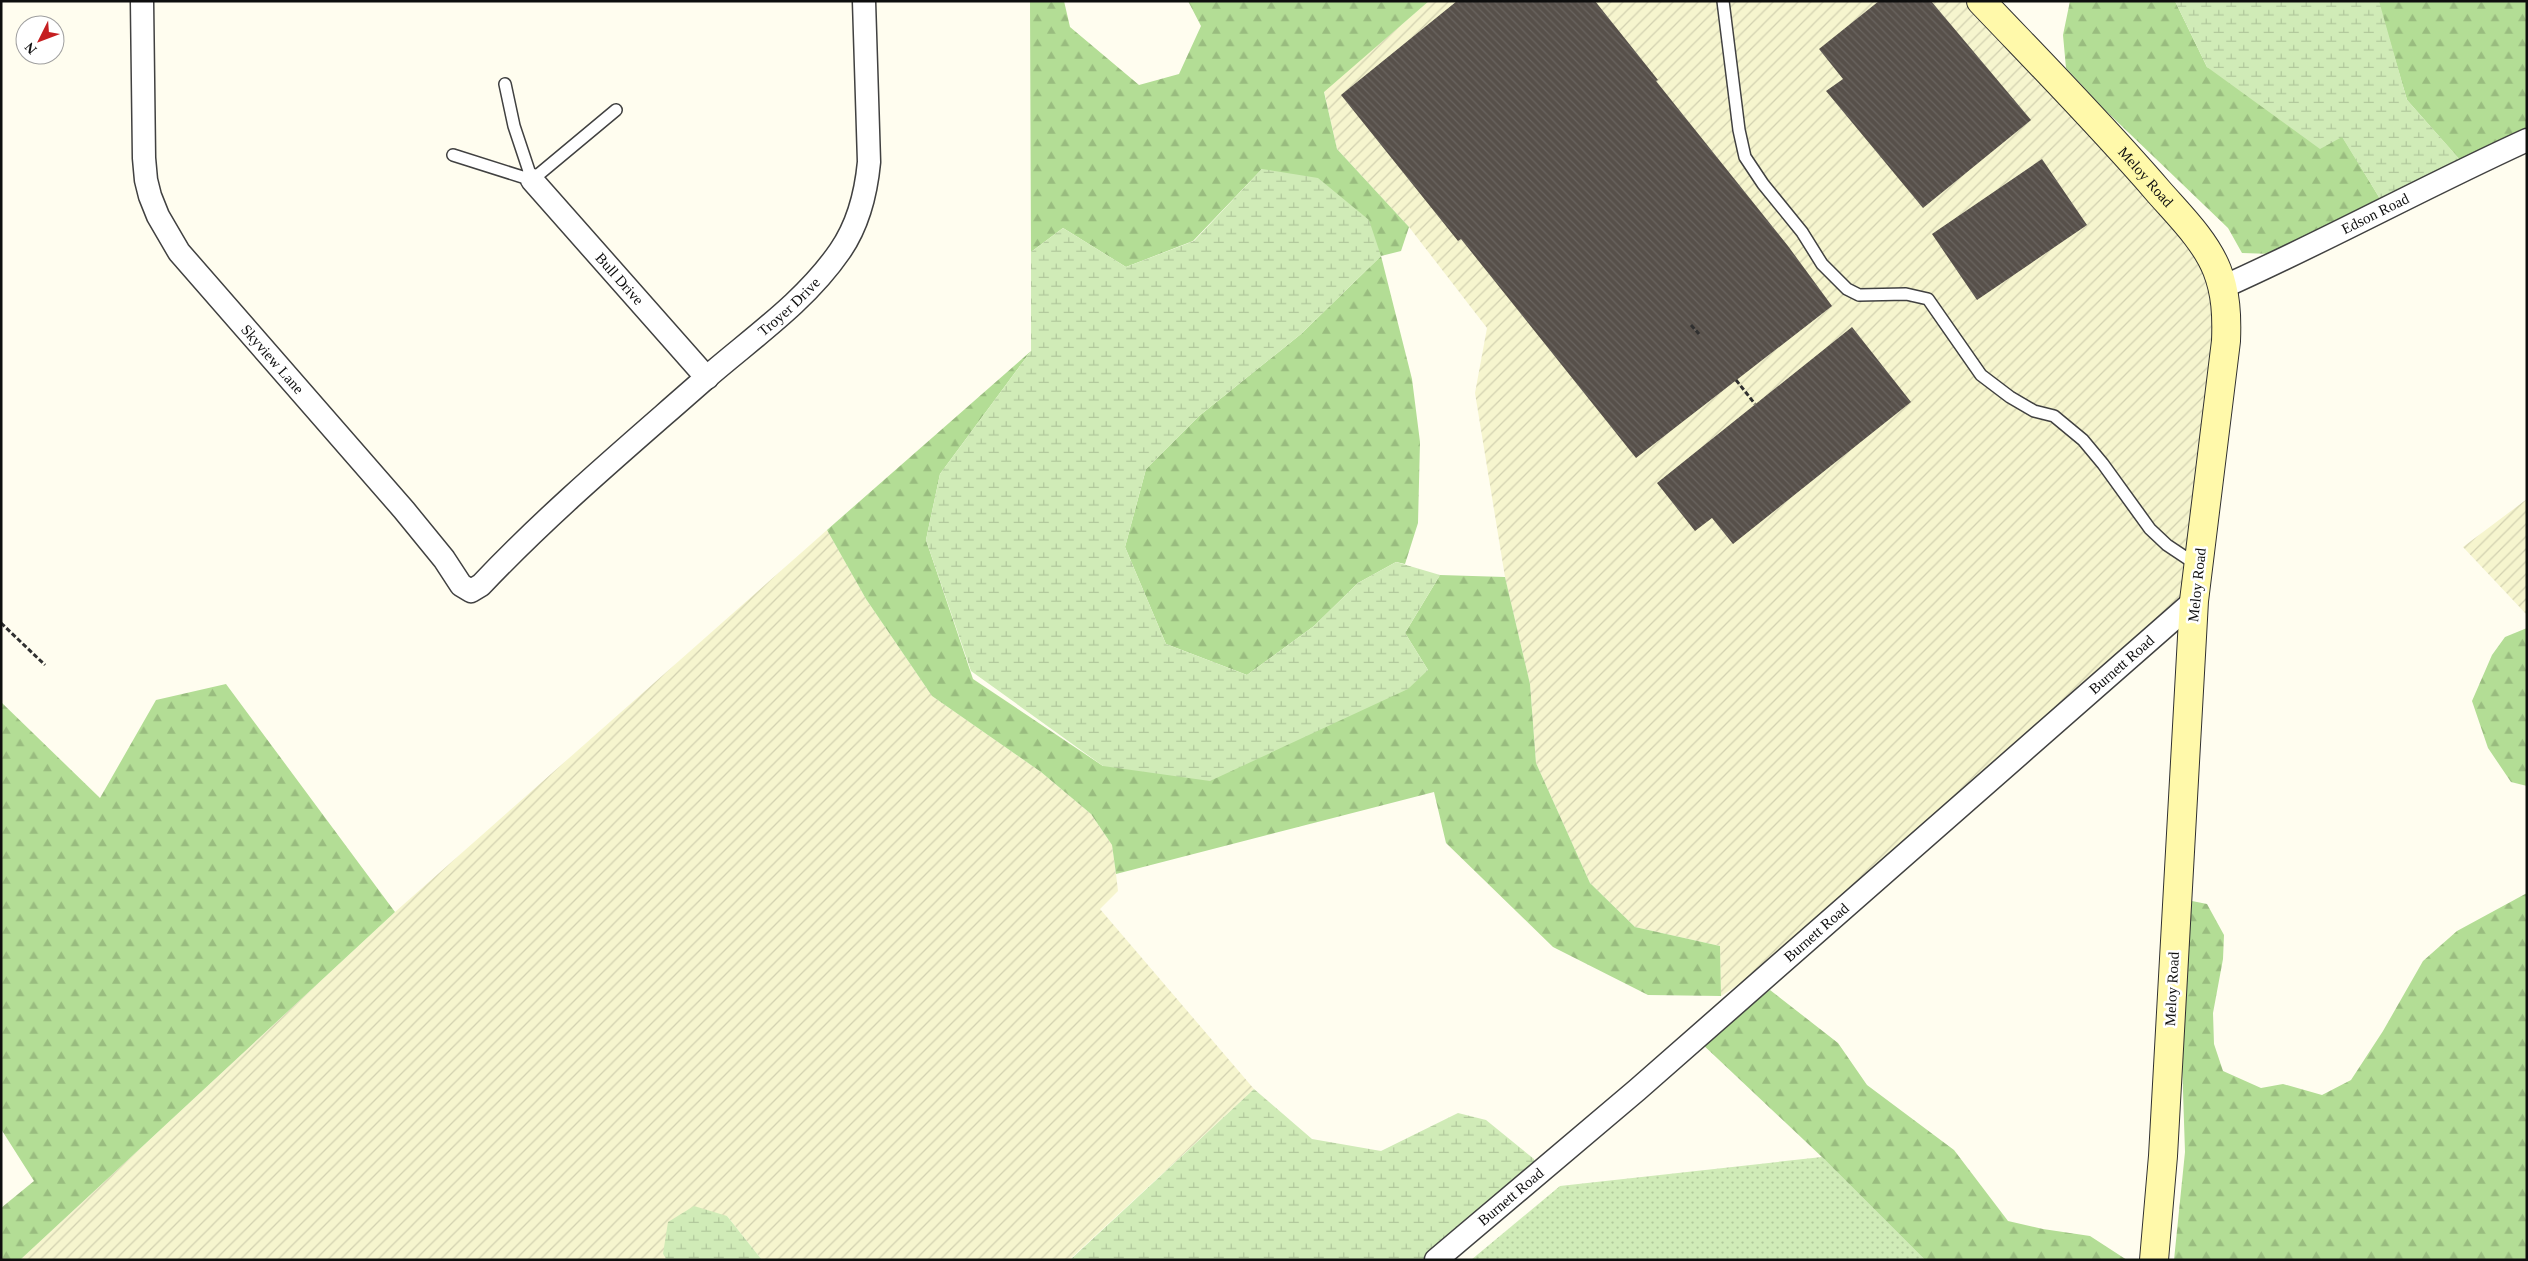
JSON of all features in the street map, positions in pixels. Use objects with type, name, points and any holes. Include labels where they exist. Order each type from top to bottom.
[{"type":"street","name":"Skyview Lane","points":[[142,1],[146,180],[158,216],[179,252],[404,510],[457,576],[461,585],[471,591],[481,585],[540,526]]},
{"type":"street","name":"Troyer Drive","points":[[540,526],[795,303],[825,270],[853,227],[867,184],[869,162],[864,1]]},
{"type":"street","name":"Meloy Road","points":[[1982,1],[2098,125],[2183,220],[2209,255],[2223,287],[2227,318],[2226,341],[2194,601],[2163,1156],[2154,1260]]},
{"type":"street","name":"Edson Road","points":[[2223,287],[2302,251],[2527,140]]},
{"type":"street","name":"Bull Drive","points":[[532,180],[707,378]]},
{"type":"street","name":"Burnett Road","points":[[1436,1260],[1637,1090],[2194,601]]},
{"type":"lane","points":[[1723,1],[1738,130],[1745,157],[1763,184],[1802,232],[1822,264],[1847,289],[1859,295],[1906,294],[1928,299],[1981,375],[2026,406],[2054,416],[2084,440],[2104,464],[2150,529],[2167,545],[2198,566]]},
{"type":"lane","points":[[505,84],[514,126],[532,180]]},
{"type":"lane","points":[[532,180],[616,110]]},
{"type":"lane","points":[[453,155],[532,180]]},
{"type":"path","points":[[1691,325],[1699,334]]},
{"type":"path","points":[[1736,380],[1755,404]]},
{"type":"path","points":[[1,623],[45,665]]},
{"type":"green space","points":[[1030,1],[1064,1],[1070,27],[1139,85],[1179,74],[1201,26],[1188,1],[1429,1],[1324,92],[1337,149],[1409,227],[1401,251],[1381,256],[1262,169],[1193,241],[1126,267],[1063,228],[1031,252]]},
{"type":"green space","points":[[1429,1],[1981,1],[2223,287],[2194,601],[2156,634],[2148,625],[1758,972],[1721,996],[1720,946],[1635,927],[1590,883],[1536,763],[1530,684],[1505,577],[1475,393],[1487,328],[1409,227],[1337,149],[1324,91]]},
{"type":"green space","points":[[2070,1],[2175,1],[2207,67],[2342,136],[2382,202],[2272,254],[2242,253],[2228,228],[2104,109],[2066,68],[2063,35]]},
{"type":"green space","points":[[2175,1],[2379,1],[2407,100],[2463,163],[2382,202],[2342,137],[2320,149],[2207,67]]},
{"type":"green space","points":[[2378,1],[2527,1],[2527,140],[2467,168],[2407,100]]},
{"type":"green space","points":[[1262,169],[1318,178],[1369,220],[1381,256],[1301,334],[1199,416],[1146,469],[1125,547],[1166,644],[1247,675],[1314,626],[1358,583],[1396,562],[1440,575],[1405,633],[1428,670],[1408,689],[1210,781],[1103,766],[971,671],[926,540],[940,474],[1031,351],[1031,252],[1063,228],[1126,267],[1194,241]]},
{"type":"green space","points":[[1381,256],[1412,379],[1420,442],[1418,523],[1405,564],[1396,562],[1358,583],[1314,626],[1247,675],[1166,644],[1125,547],[1146,469],[1199,416],[1301,334]]},
{"type":"green space","points":[[1031,351],[940,474],[926,540],[973,679],[1103,766],[1428,670],[1405,633],[1440,575],[1505,577],[1530,684],[1536,763],[1590,883],[1635,927],[1720,946],[1721,996],[1648,995],[1553,947],[1446,843],[1434,792],[1116,874],[1112,845],[1091,814],[1041,772],[932,696],[866,599],[827,530]]},
{"type":"green space","points":[[2527,499],[2527,615],[2463,547]]},
{"type":"green space","points":[[827,530],[866,599],[932,696],[1041,772],[1091,814],[1112,845],[1118,891],[1100,909],[1254,1089],[1069,1260],[762,1260],[727,1216],[663,1254],[667,1260],[20,1260],[395,912]]},
{"type":"green space","points":[[2527,628],[2527,786],[2511,782],[2488,748],[2472,701],[2492,655],[2505,637]]},
{"type":"green space","points":[[226,684],[395,912],[20,1260],[1,1260],[1,1208],[34,1181],[1,1129],[1,702],[100,798],[156,700]]},
{"type":"green space","points":[[2527,893],[2527,1260],[2174,1260],[2185,1152],[2181,1030],[2192,901],[2207,904],[2224,935],[2223,959],[2213,1013],[2214,1044],[2223,1071],[2261,1088],[2283,1084],[2322,1095],[2351,1080],[2383,1031],[2423,961],[2457,931]]},
{"type":"green space","points":[[1770,990],[1838,1043],[1867,1085],[1954,1150],[2008,1221],[2043,1229],[2090,1236],[2127,1260],[1925,1260],[1822,1157],[1700,1042]]},
{"type":"green space","points":[[1254,1089],[1312,1139],[1381,1151],[1458,1113],[1486,1120],[1534,1159],[1535,1176],[1436,1260],[1070,1260]]},
{"type":"green space","points":[[1822,1157],[1925,1260],[1471,1260],[1560,1186]]},
{"type":"green space","points":[[694,1206],[727,1216],[762,1260],[667,1260],[663,1254],[668,1222]]},
{"type":"building","points":[[1457,1],[1595,1],[1658,80],[1656,81],[1788,246],[1832,306],[1636,458],[1461,239],[1458,241],[1341,95]]},
{"type":"building","points":[[1879,1],[1931,1],[2031,120],[1923,208],[1826,91],[1843,79],[1819,49]]},
{"type":"building","points":[[2042,159],[2087,225],[1977,300],[1932,234]]},
{"type":"building","points":[[1852,327],[1911,402],[1733,544],[1712,518],[1695,531],[1657,483]]}]
